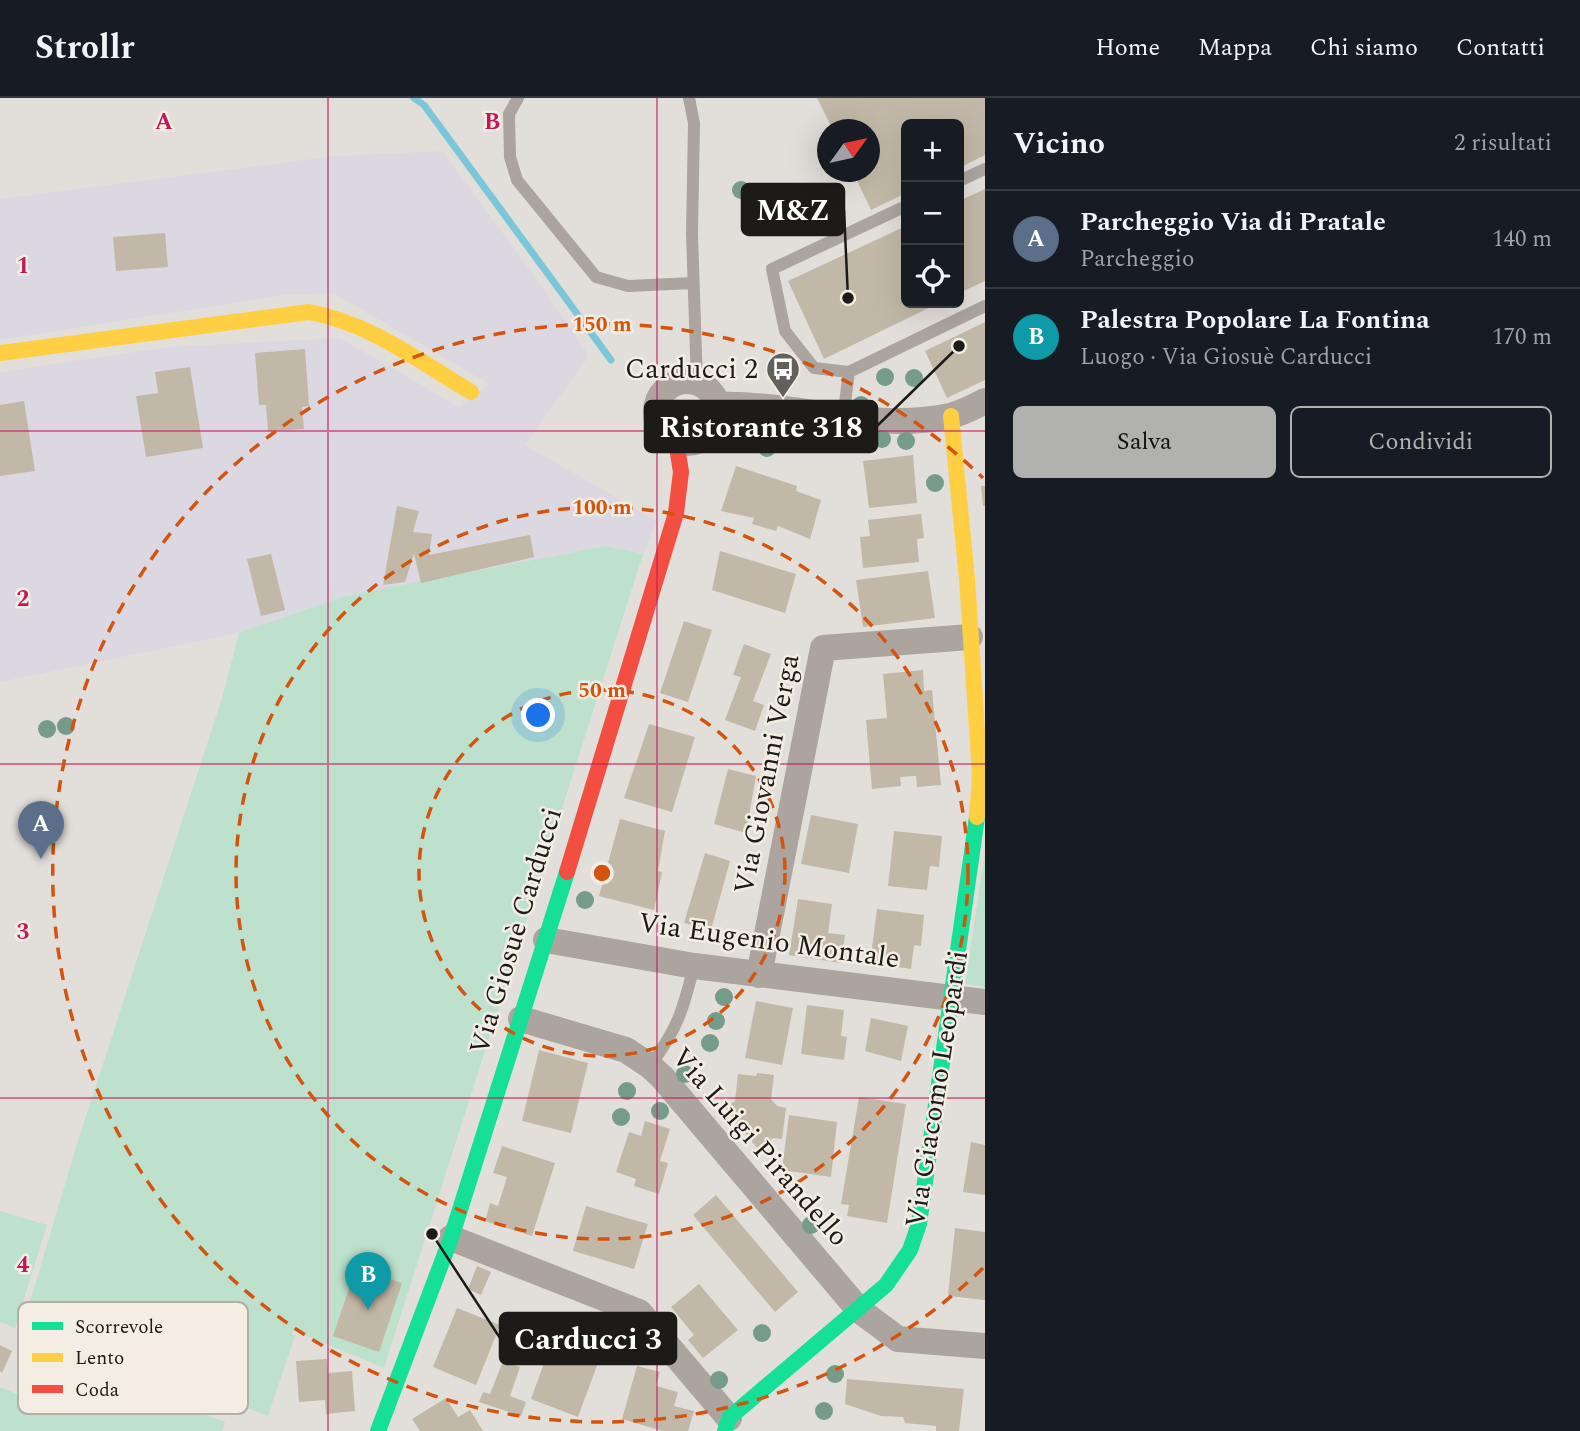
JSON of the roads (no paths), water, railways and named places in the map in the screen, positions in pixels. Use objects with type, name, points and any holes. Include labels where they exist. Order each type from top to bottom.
[{"type":"street","points":[[0,354],[309,312],[329,314],[352,322],[471,391]]},
{"type":"street","name":"Via Giosuè Carducci","points":[[378,1431],[451,1238],[546,940],[676,513],[681,472],[676,441],[669,438],[659,426],[656,403],[663,391],[671,385],[681,381],[697,383]]},
{"type":"street","points":[[676,441],[695,442],[709,434],[717,421],[717,405],[711,392],[697,383]]},
{"type":"street","points":[[717,405],[738,404],[843,418],[895,420],[951,416],[985,401]]},
{"type":"street","name":"Via Giacomo Leopardi","points":[[727,1424],[859,1310],[894,1275],[916,1236],[982,800],[970,637],[976,578],[951,416]]},
{"type":"street","name":"Via Giovanni Verga","points":[[760,975],[823,648],[970,637]]},
{"type":"street","name":"Via Eugenio Montale","points":[[546,940],[760,975],[985,1002]]},
{"type":"street","name":"Via Luigi Pirandello","points":[[521,1019],[626,1050],[650,1066],[859,1310],[898,1339],[985,1346]]},
{"type":"street","points":[[451,1238],[639,1312],[727,1424]]},
{"type":"lane","points":[[518,98],[509,114],[510,157],[517,180],[596,277],[628,286],[693,283]]},
{"type":"lane","points":[[689,98],[694,123],[693,283],[697,383]]},
{"type":"lane","points":[[964,179],[985,169]]},
{"type":"lane","points":[[901,208],[772,269],[785,331],[814,368],[849,372],[985,306]]},
{"type":"lane","points":[[843,418],[849,372]]},
{"type":"lane","points":[[650,1066],[680,1020],[694,965]]},
{"type":"waterway","points":[[414,98],[424,105],[611,360]]},
{"type":"place","name":"M&Z","points":[[848,298]]},
{"type":"place","name":"Ristorante 318","points":[[959,346]]},
{"type":"place","name":"Carducci 2","points":[[783,399]]},
{"type":"place","name":"Parcheggio Via di Pratale","points":[[41,859]]},
{"type":"place","name":"Carducci 3","points":[[432,1234]]},
{"type":"place","name":"Palestra Popolare La Fontina","points":[[368,1310]]}]
